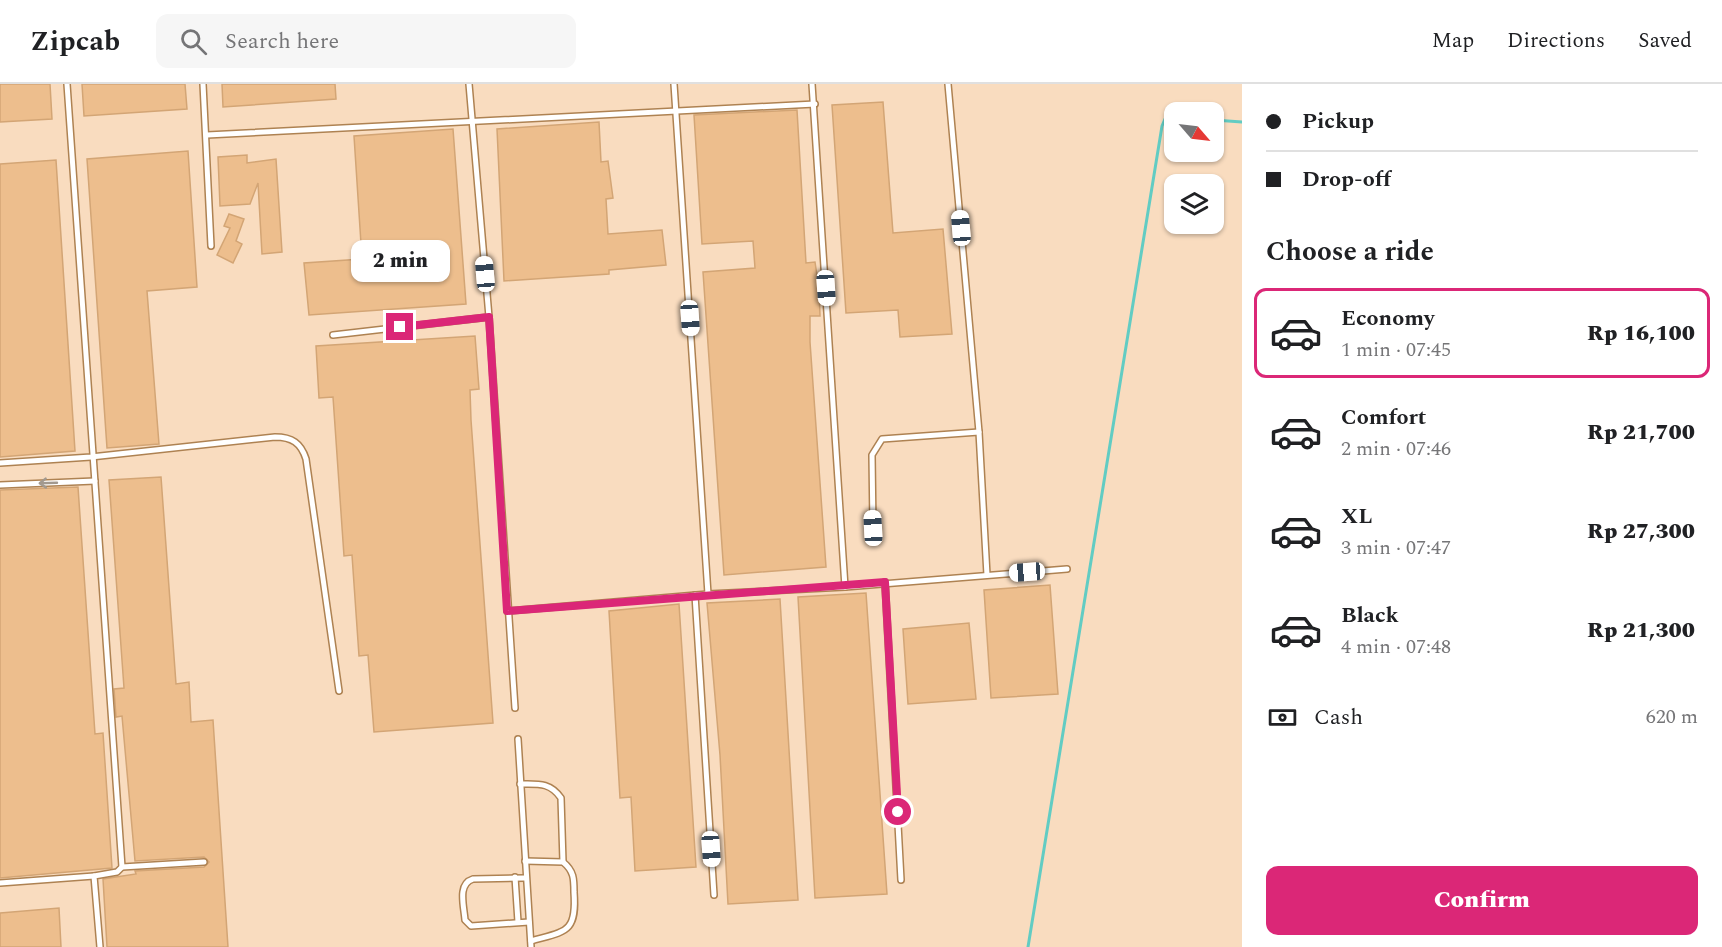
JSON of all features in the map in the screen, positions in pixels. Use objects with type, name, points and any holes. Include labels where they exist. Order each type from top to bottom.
[{"type":"lane","points":[[67,84],[91,457],[95,481],[122,867]]},
{"type":"lane","points":[[203,84],[211,246]]},
{"type":"lane","points":[[469,84],[489,317],[515,708]]},
{"type":"lane","points":[[674,84],[708,594]]},
{"type":"lane","points":[[948,84],[979,432],[987,575]]},
{"type":"lane","points":[[812,87],[815,104],[845,587]]},
{"type":"lane","points":[[207,135],[815,104]]},
{"type":"lane","points":[[333,335],[489,317]]},
{"type":"lane","points":[[873,528],[872,454],[882,439],[979,432]]},
{"type":"lane","points":[[0,462],[91,457],[275,437],[286,437],[302,446],[339,691]]},
{"type":"lane","points":[[0,485],[95,481]]},
{"type":"lane","points":[[507,611],[708,594],[845,587],[1067,569]]},
{"type":"lane","points":[[885,582],[902,880]]},
{"type":"lane","points":[[695,595],[714,895]]},
{"type":"lane","points":[[518,739],[520,784],[525,861],[525,878],[531,944],[561,932],[570,926],[576,916],[573,875],[563,862],[561,798],[556,790],[547,784],[520,784]]},
{"type":"lane","points":[[525,861],[563,862]]},
{"type":"lane","points":[[0,883],[94,876],[117,872],[122,867],[204,862]]},
{"type":"lane","points":[[94,876],[100,947]]},
{"type":"lane","points":[[515,877],[518,922]]},
{"type":"lane","points":[[525,878],[469,880],[463,887],[464,909],[465,920],[471,926],[529,922]]},
{"type":"building","points":[[0,84],[50,84],[52,119],[0,122]]},
{"type":"building","points":[[82,84],[185,84],[187,109],[84,116]]},
{"type":"building","points":[[222,84],[335,84],[336,99],[223,107]]},
{"type":"building","points":[[883,102],[893,233],[943,229],[952,334],[900,337],[898,310],[846,313],[832,105]]},
{"type":"building","points":[[797,110],[806,263],[815,262],[819,289],[820,316],[810,316],[810,342],[826,567],[724,575],[703,272],[755,268],[753,241],[702,244],[694,115]]},
{"type":"building","points":[[599,122],[601,162],[608,161],[613,198],[606,199],[608,234],[662,230],[666,265],[609,270],[609,274],[504,281],[497,129]]},
{"type":"building","points":[[453,129],[466,304],[309,315],[304,263],[362,259],[354,136]]},
{"type":"building","points":[[188,151],[197,287],[147,291],[159,444],[107,448],[87,159]]},
{"type":"building","points":[[247,155],[247,163],[276,159],[282,252],[262,254],[258,183],[250,204],[220,206],[218,157]]},
{"type":"building","points":[[56,160],[75,451],[0,457],[0,164]]},
{"type":"building","points":[[229,214],[244,219],[236,241],[242,244],[233,263],[217,255],[230,228],[224,226]]},
{"type":"building","points":[[475,336],[479,389],[470,390],[471,420],[493,723],[374,732],[368,655],[359,656],[352,555],[344,556],[333,397],[319,398],[316,346]]},
{"type":"building","points":[[161,477],[176,684],[189,682],[191,722],[213,720],[228,947],[107,947],[103,879],[136,874],[135,871],[204,867],[209,862],[204,857],[135,861],[122,716],[116,717],[114,689],[124,688],[109,480]]},
{"type":"building","points":[[78,487],[95,734],[103,733],[112,868],[0,878],[0,490]]},
{"type":"building","points":[[1050,585],[1058,694],[991,698],[984,590]]},
{"type":"building","points":[[866,593],[887,894],[815,898],[798,597]]},
{"type":"building","points":[[780,599],[798,900],[728,904],[720,755],[707,603]]},
{"type":"building","points":[[679,604],[696,867],[635,871],[631,797],[620,798],[609,611]]},
{"type":"building","points":[[969,623],[976,699],[908,704],[903,629]]},
{"type":"building","points":[[59,908],[61,947],[0,947],[0,913]]},
{"type":"waterway","points":[[1028,947],[1164,121]]},
{"type":"waterway","points":[[1224,121],[1242,122]]},
{"type":"route","points":[[400,327],[489,317],[507,611],[708,594],[845,587],[885,582],[898,812]]}]
